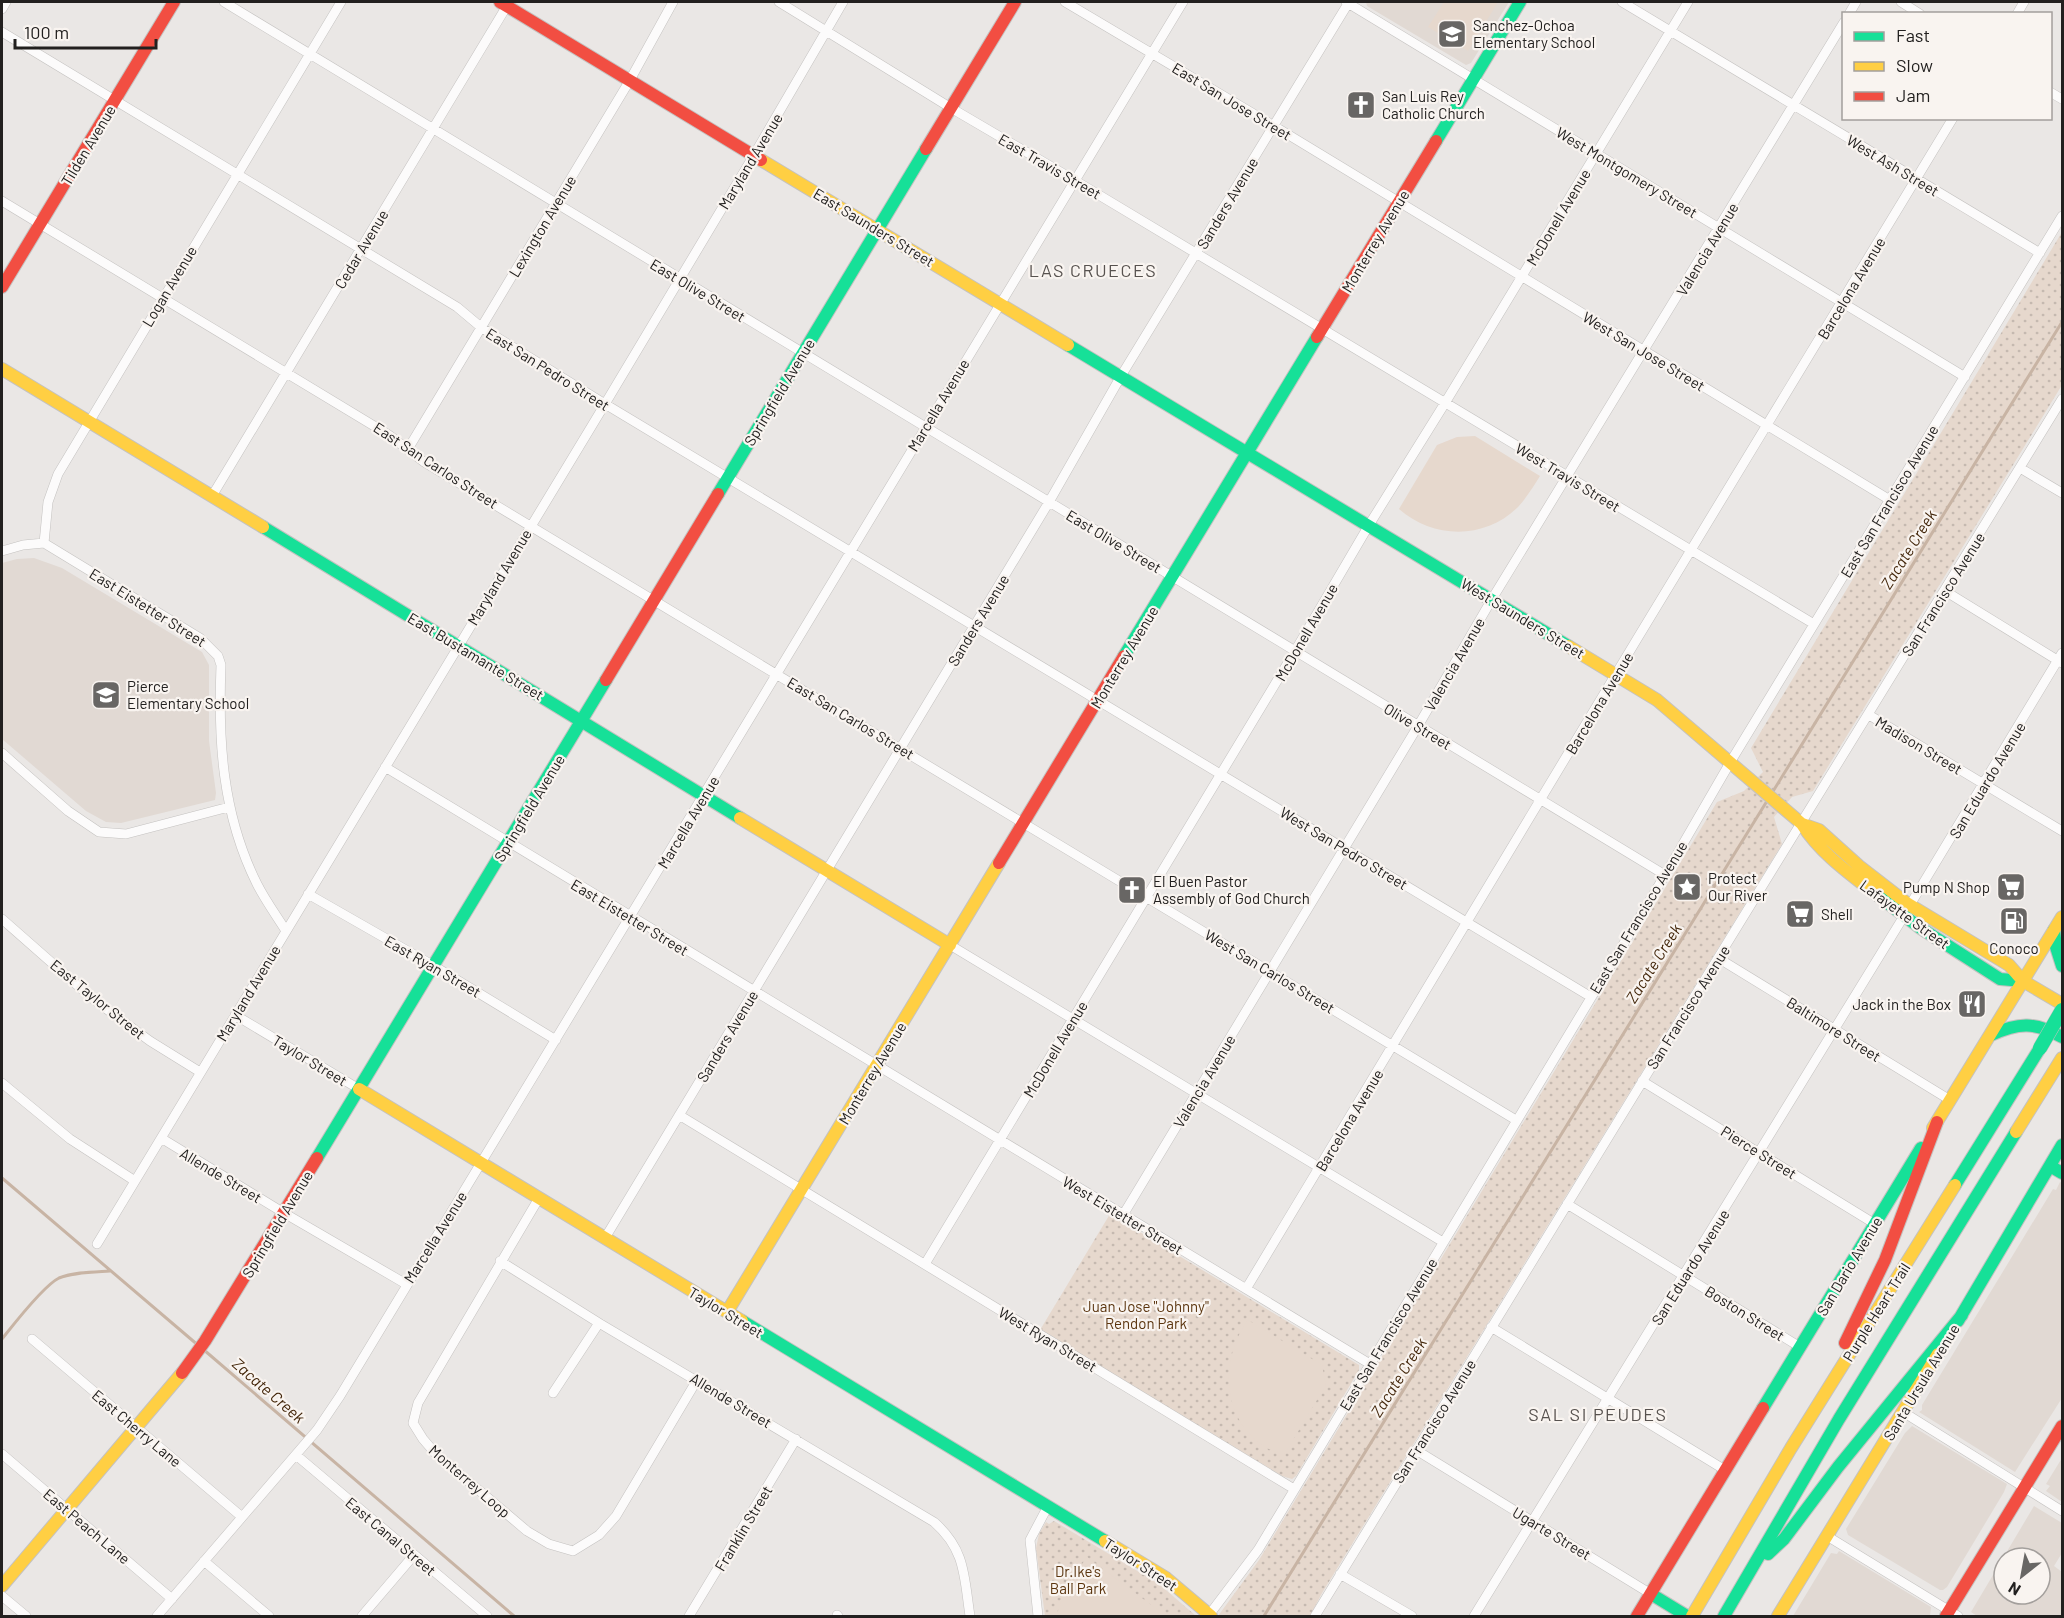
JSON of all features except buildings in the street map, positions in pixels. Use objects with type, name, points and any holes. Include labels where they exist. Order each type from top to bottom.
[{"type":"main road","name":"Tilden Avenue","points":[[2,287],[174,2]]},
{"type":"main road","name":"Springfield Avenue","points":[[2,1586],[137,1428],[206,1341],[434,966],[876,228],[1015,2]]},
{"type":"main road","name":"Monterrey Avenue","points":[[728,1312],[1520,2]]},
{"type":"main road","name":"East Saunders Street","points":[[506,3],[1248,452]]},
{"type":"main road","name":"East Bustamante Street","points":[[2,369],[582,719],[950,945]]},
{"type":"main road","name":"West Saunders Street","points":[[1248,452],[1665,706],[1783,807]]},
{"type":"main road","name":"Lafayette Street","points":[[1783,807],[1802,824],[1819,830],[1907,911],[2008,965],[2024,981],[2062,1004]]},
{"type":"main road","name":"San Dario Avenue","points":[[1636,1617],[2062,916]]},
{"type":"main road","points":[[2054,930],[2062,966]]},
{"type":"main road","name":"Purple Heart Trail","points":[[1692,1617],[1791,1448],[2062,1010]]},
{"type":"main road","points":[[1991,1035],[2029,1023],[2046,1027],[2062,1037]]},
{"type":"main road","name":"Purple Heart Trail","points":[[1727,1611],[1839,1419],[2062,1059]]},
{"type":"main road","name":"Taylor Street","points":[[359,1089],[1166,1578],[1210,1616]]},
{"type":"main road","points":[[1791,1448],[1885,1260],[1937,1122]]},
{"type":"main road","name":"Santa Ursula Avenue","points":[[1779,1617],[1962,1315],[2056,1170],[2062,1145]]},
{"type":"main road","points":[[1754,1567],[1784,1539],[1838,1467],[1962,1315]]},
{"type":"main road","points":[[1951,1615],[2062,1426]]},
{"type":"main road","name":"Ugarte Street","points":[[1650,1593],[1687,1617]]},
{"type":"street","points":[[2,9],[6,2]]},
{"type":"street","name":"East Olive Street","points":[[224,2],[1172,577]]},
{"type":"street","name":"Logan Avenue","points":[[44,543],[52,486],[88,421],[341,2]]},
{"type":"street","name":"Lexington Avenue","points":[[408,449],[630,80],[673,2]]},
{"type":"street","name":"East Travis Street","points":[[779,2],[951,108],[1322,329]]},
{"type":"street","name":"Maryland Avenue","points":[[97,1244],[605,404],[843,2]]},
{"type":"street","name":"East San Jose Street","points":[[1065,2],[1399,202]]},
{"type":"street","name":"Marcella Avenue","points":[[157,1617],[317,1430],[340,1396],[1183,2]]},
{"type":"street","name":"West Montgomery Street","points":[[1348,2],[1965,377]]},
{"type":"street","name":"Sanders Avenue","points":[[605,1238],[1049,502],[1121,376],[1348,2]]},
{"type":"street","name":"West Ash Street","points":[[1622,2],[2040,253]]},
{"type":"street","name":"McDonell Avenue","points":[[925,1264],[1369,525],[1688,2]]},
{"type":"street","points":[[1900,2],[1917,12]]},
{"type":"street","name":"Cedar Avenue","points":[[212,496],[433,129],[506,3]]},
{"type":"street","name":"Valencia Avenue","points":[[1123,1215],[1492,599],[1842,25]]},
{"type":"street","name":"East San Pedro Street","points":[[2,32],[457,308],[482,328],[605,404],[1098,700]]},
{"type":"street","name":"Barcelona Avenue","points":[[1246,1289],[1952,120]]},
{"type":"street","name":"East San Carlos Street","points":[[2,201],[389,435],[424,462],[1024,822]]},
{"type":"street","name":"West San Jose Street","points":[[1399,202],[1890,500]]},
{"type":"street","name":"East San Francisco Avenue","points":[[1210,1616],[1258,1550],[1665,875],[1731,761],[2062,216]]},
{"type":"street","name":"West Travis Street","points":[[1322,329],[1814,624]]},
{"type":"street","name":"San Francisco Avenue","points":[[1315,1617],[2062,399]]},
{"type":"street","points":[[2020,468],[2062,494]]},
{"type":"street","points":[[2,551],[23,545],[44,543]]},
{"type":"street","name":"East Eistetter Street","points":[[44,543],[200,638],[218,656],[221,665],[220,745],[229,807],[236,833],[257,885],[286,931]]},
{"type":"street","name":"Olive Street","points":[[1172,577],[1665,875]]},
{"type":"street","points":[[1945,591],[2061,659]]},
{"type":"street","name":"San Eduardo Avenue","points":[[1474,1617],[2061,659]]},
{"type":"street","name":"West San Pedro Street","points":[[1098,700],[1591,997]]},
{"type":"street","name":"Madison Street","points":[[1869,714],[2062,831]]},
{"type":"street","points":[[2,753],[68,811],[99,832],[126,834],[229,807]]},
{"type":"street","name":"East Eistetter Street","points":[[385,767],[877,1066]]},
{"type":"street","name":"West San Carlos Street","points":[[1024,822],[1516,1120]]},
{"type":"street","name":"East Ryan Street","points":[[308,894],[434,966],[556,1040]]},
{"type":"street","name":"East Taylor Street","points":[[2,919],[93,999],[150,1041],[200,1072]]},
{"type":"street","points":[[950,945],[1443,1242]]},
{"type":"street","name":"Baltimore Street","points":[[1718,958],[1950,1100]]},
{"type":"street","name":"Taylor Street","points":[[235,1015],[359,1089]]},
{"type":"street","name":"West Eistetter Street","points":[[877,1066],[1370,1364]]},
{"type":"street","name":"Pierce Street","points":[[1642,1081],[1875,1224]]},
{"type":"street","points":[[2,1083],[70,1139],[135,1181]]},
{"type":"street","points":[[679,1114],[802,1189]]},
{"type":"street","name":"Allende Street","points":[[161,1138],[406,1284]]},
{"type":"street","name":"West Ryan Street","points":[[802,1189],[1294,1489]]},
{"type":"street","name":"Monterrey Loop","points":[[539,1198],[418,1403],[413,1423],[435,1453],[527,1532],[549,1544],[573,1551],[599,1535],[616,1516],[697,1380]]},
{"type":"street","name":"Boston Street","points":[[1567,1204],[1800,1347]]},
{"type":"street","name":"Allende Street","points":[[500,1261],[599,1323],[934,1522],[956,1545],[962,1562],[970,1617]]},
{"type":"street","points":[[553,1393],[599,1323]]},
{"type":"street","points":[[1491,1328],[1725,1470]]},
{"type":"street","name":"East Cherry Lane","points":[[32,1339],[242,1517]]},
{"type":"street","points":[[1903,1412],[2062,1511]]},
{"type":"street","name":"Franklin Street","points":[[689,1617],[796,1439]]},
{"type":"street","name":"Ugarte Street","points":[[1416,1450],[1650,1593]]},
{"type":"street","name":"East Canal Street","points":[[298,1452],[414,1556],[487,1617]]},
{"type":"street","name":"East Peach Lane","points":[[2,1454],[172,1599]]},
{"type":"street","points":[[1038,1617],[1030,1540],[1048,1506]]},
{"type":"street","points":[[1827,1536],[1951,1615]]},
{"type":"street","points":[[362,1617],[414,1556]]},
{"type":"street","points":[[204,1561],[269,1617]]},
{"type":"street","points":[[1340,1574],[1412,1617]]},
{"type":"street","points":[[2,1596],[26,1617]]},
{"type":"shaded area","name":"Sanchez-Ochoa Elementary School","points":[[1366,2],[1509,2],[1471,63],[1466,65],[1367,6]]},
{"type":"shaded area","name":"Pierce Elementary School","points":[[34,558],[62,568],[202,652],[209,665],[209,741],[215,800],[121,823],[106,822],[86,811],[2,739],[2,563]]},
{"type":"shaded area","points":[[2060,1182],[2062,1183],[2062,1398],[2015,1472],[1919,1412],[2053,1189],[2056,1190]]},
{"type":"shaded area","points":[[1912,1426],[2007,1484],[1947,1587],[1943,1590],[1848,1535],[1846,1529],[1905,1433]]},
{"type":"shaded area","points":[[2062,1458],[2062,1502],[2046,1491],[2050,1486],[2046,1484]]},
{"type":"shaded area","points":[[2034,1506],[2062,1523],[2062,1553],[2054,1566],[2062,1572],[2062,1616],[1977,1616],[1971,1612],[1992,1577],[1992,1606],[2052,1606],[2052,1546],[2010,1546]]},
{"type":"shaded area","points":[[1839,1551],[1931,1607],[1930,1616],[1793,1616],[1831,1553],[1837,1554]]},
{"type":"green space","points":[[1444,2],[1498,2],[1468,51],[1428,27]]},
{"type":"green space","points":[[2062,232],[2062,385],[1813,791],[1792,797],[1774,817],[1782,844],[1310,1616],[1218,1616],[1259,1560],[1717,802],[1744,791],[1763,772],[1751,748]]},
{"type":"green space","points":[[1475,436],[1540,476],[1518,507],[1505,518],[1490,525],[1459,532],[1427,526],[1399,509],[1437,445],[1457,437]]},
{"type":"green space","name":"Juan Jose \"Johnny\" Rendon Park","points":[[1110,1214],[1359,1365],[1359,1370],[1296,1476],[1292,1479],[1282,1476],[1040,1330]]},
{"type":"green space","points":[[1248,1320],[1322,1365],[1326,1385],[1284,1455],[1264,1446],[1249,1433],[1238,1417],[1231,1398],[1229,1378],[1231,1358],[1237,1338]]},
{"type":"green space","name":"Dr.Ike's Ball Park","points":[[1054,1521],[1159,1584],[1196,1616],[1045,1616],[1036,1548],[1039,1534],[1046,1522],[1049,1524]]},
{"type":"green space","points":[[1087,1557],[1166,1616],[1056,1616],[1068,1584]]},
{"type":"waterway","name":"Zacate Creek","points":[[1772,793],[2062,322]]},
{"type":"waterway","name":"Zacate Creek","points":[[1264,1616],[1767,801]]},
{"type":"waterway","points":[[2,1178],[199,1346]]},
{"type":"waterway","name":"Zacate Creek","points":[[2,1339],[52,1282],[78,1273],[110,1271]]},
{"type":"waterway","name":"Zacate Creek","points":[[204,1350],[514,1616]]},
{"type":"traffic: fast","points":[[1436,141],[1520,2]]},
{"type":"traffic: fast","points":[[718,494],[926,149]]},
{"type":"traffic: fast","points":[[1124,656],[1317,337]]},
{"type":"traffic: fast","points":[[1068,345],[1568,646]]},
{"type":"traffic: fast","points":[[263,527],[740,818]]},
{"type":"traffic: fast","points":[[317,1158],[606,680]]},
{"type":"traffic: fast","points":[[1877,895],[1919,927],[2000,979],[2023,981]]},
{"type":"traffic: fast","points":[[2054,930],[2062,966]]},
{"type":"traffic: fast","points":[[2040,1048],[2062,1010]]},
{"type":"traffic: fast","points":[[1991,1035],[2019,1026],[2035,1026],[2062,1037]]},
{"type":"traffic: fast","points":[[1955,1185],[2040,1048]]},
{"type":"traffic: fast","points":[[1724,1616],[1839,1419],[2016,1132]]},
{"type":"traffic: fast","points":[[1958,1321],[2062,1145]]},
{"type":"traffic: fast","points":[[1763,1408],[1921,1148]]},
{"type":"traffic: fast","points":[[2050,1166],[2062,1173]]},
{"type":"traffic: fast","points":[[1768,1554],[1784,1539],[1838,1467],[1962,1315]]},
{"type":"traffic: fast","points":[[742,1321],[1105,1541]]},
{"type":"traffic: fast","points":[[1651,1594],[1687,1616]]},
{"type":"traffic: slow","points":[[761,160],[1068,345]]},
{"type":"traffic: slow","points":[[2,369],[263,527]]},
{"type":"traffic: slow","points":[[1568,646],[1657,700],[1802,824],[1827,854],[1877,895]]},
{"type":"traffic: slow","points":[[740,818],[950,945]]},
{"type":"traffic: slow","points":[[1802,824],[1819,830],[1859,866],[1908,904],[2009,965],[2023,981],[2062,1004]]},
{"type":"traffic: slow","points":[[727,1312],[999,863]]},
{"type":"traffic: slow","points":[[1933,1128],[2062,917]]},
{"type":"traffic: slow","points":[[2016,1132],[2062,1058]]},
{"type":"traffic: slow","points":[[359,1089],[742,1321]]},
{"type":"traffic: slow","points":[[1692,1616],[1791,1448],[1955,1185]]},
{"type":"traffic: slow","points":[[1778,1616],[1938,1354]]},
{"type":"traffic: slow","points":[[2,1586],[182,1373]]},
{"type":"traffic: slow","points":[[1105,1541],[1166,1578],[1211,1616]]},
{"type":"traffic: jam","points":[[2,287],[174,2]]},
{"type":"traffic: jam","points":[[500,2],[761,160]]},
{"type":"traffic: jam","points":[[926,149],[1015,2]]},
{"type":"traffic: jam","points":[[1317,337],[1436,141]]},
{"type":"traffic: jam","points":[[606,680],[718,494]]},
{"type":"traffic: jam","points":[[999,863],[1124,656]]},
{"type":"traffic: jam","points":[[1845,1343],[1885,1260],[1937,1122]]},
{"type":"traffic: jam","points":[[182,1373],[205,1341],[317,1158]]},
{"type":"traffic: jam","points":[[1637,1616],[1763,1408]]},
{"type":"traffic: jam","points":[[1946,1616],[2062,1426]]},
{"type":"place","name":"Sanchez-Ochoa Elementary School","points":[[1452,34]]},
{"type":"place","name":"San Luis Rey Catholic Church","points":[[1361,105]]},
{"type":"place","name":"Pierce Elementary School","points":[[106,695]]},
{"type":"place","name":"Protect Our River","points":[[1687,887]]},
{"type":"place","name":"Pump N Shop","points":[[2011,887]]},
{"type":"place","name":"El Buen Pastor Assembly of God Church","points":[[1132,890]]},
{"type":"place","name":"Shell","points":[[1800,914]]},
{"type":"place","name":"Conoco","points":[[2014,921]]},
{"type":"place","name":"Jack in the Box","points":[[1972,1004]]},
{"type":"district","name":"LAS CRUECES","points":[[1093,270]]},
{"type":"district","name":"SAL SI PEUDES","points":[[1598,1414]]}]
